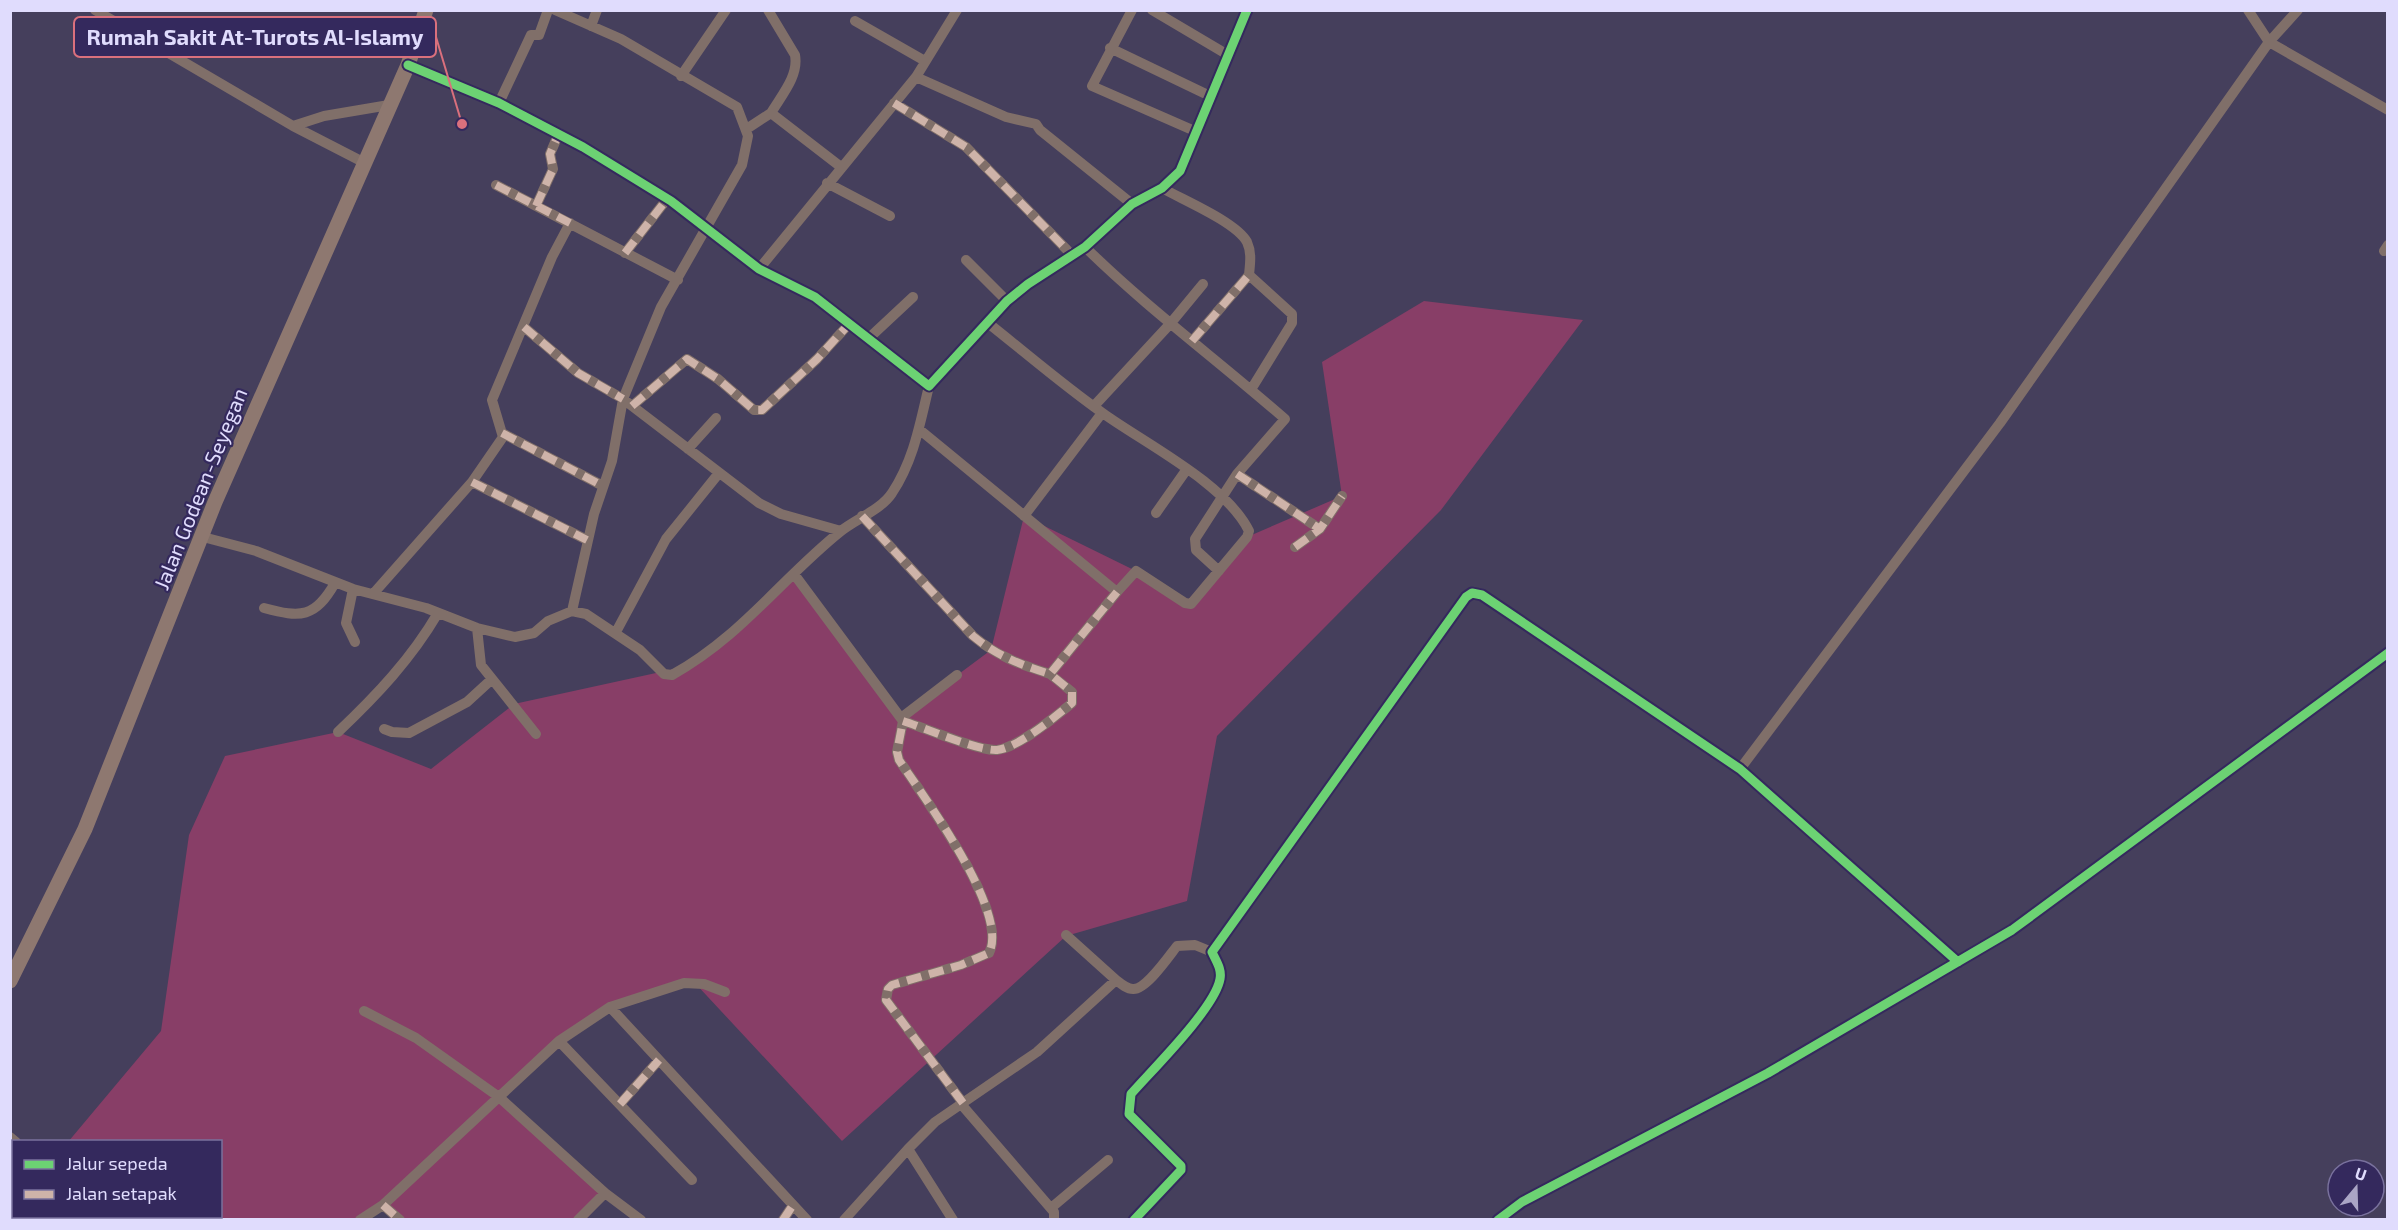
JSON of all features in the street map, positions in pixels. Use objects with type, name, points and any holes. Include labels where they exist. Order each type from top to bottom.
[{"type":"main road","name":"Jalan Godean-Seyegan","points":[[10,981],[85,829],[215,502],[388,105],[408,65],[426,10]]},
{"type":"street","points":[[95,10],[293,126],[363,162]]},
{"type":"street","points":[[499,103],[531,36],[539,35],[548,10]]},
{"type":"street","points":[[555,10],[639,49],[681,76],[737,107],[748,128],[747,148],[742,165],[661,307],[623,399],[612,461],[587,540],[572,610]]},
{"type":"street","points":[[591,26],[597,10]]},
{"type":"street","points":[[681,76],[726,10]]},
{"type":"street","points":[[748,128],[771,113],[795,72],[795,56],[768,10]]},
{"type":"street","points":[[759,269],[916,77],[957,10]]},
{"type":"street","points":[[1132,10],[1092,83],[1093,87],[1197,132]]},
{"type":"street","points":[[1152,10],[1228,55]]},
{"type":"street","points":[[203,537],[256,551],[353,589],[438,613],[477,628],[515,637],[534,633],[549,621],[572,610],[586,614],[640,650],[664,674],[672,675],[734,633],[841,531],[891,495],[905,471],[920,430],[929,386],[1007,301],[1028,284],[1085,247],[1132,204],[1162,188],[1180,171],[1247,10]]},
{"type":"street","points":[[2248,10],[2269,42],[2388,110]]},
{"type":"street","points":[[1740,769],[2000,423],[2269,42],[2298,10]]},
{"type":"street","points":[[855,21],[925,61]]},
{"type":"street","points":[[1110,48],[1210,96]]},
{"type":"street","points":[[408,65],[499,103],[559,133],[667,199],[759,269],[815,297],[929,386]]},
{"type":"street","points":[[916,77],[1006,117],[1036,124],[1040,130],[1132,204]]},
{"type":"street","points":[[894,103],[966,147],[1072,255]]},
{"type":"street","points":[[293,126],[324,116],[388,105]]},
{"type":"street","points":[[771,113],[841,167]]},
{"type":"street","points":[[537,206],[553,169],[550,154],[559,133]]},
{"type":"street","points":[[827,183],[890,216]]},
{"type":"street","points":[[496,185],[678,280]]},
{"type":"street","points":[[1162,188],[1220,220],[1243,236],[1251,258],[1249,275],[1192,341]]},
{"type":"street","points":[[625,252],[667,199]]},
{"type":"street","points":[[373,594],[472,482],[500,442],[502,433],[492,400],[525,327],[552,257],[570,223]]},
{"type":"street","points":[[1085,247],[1170,324],[1252,388],[1285,419],[1221,496],[1195,544],[1196,550],[1219,571]]},
{"type":"street","points":[[966,260],[1007,301]]},
{"type":"street","points":[[1249,275],[1280,301],[1293,319],[1252,388]]},
{"type":"street","points":[[1024,516],[1098,409],[1203,285]]},
{"type":"street","points":[[868,339],[913,297]]},
{"type":"street","points":[[988,322],[1098,409],[1187,469],[1221,496],[1249,531],[1219,571],[1190,604],[1137,572],[1117,592],[1050,674]]},
{"type":"street","points":[[632,406],[687,359],[718,379],[754,410],[762,410],[818,359],[849,324]]},
{"type":"street","points":[[525,327],[578,373],[623,399],[759,503],[781,514],[841,531]]},
{"type":"street","points":[[688,449],[716,418]]},
{"type":"street","points":[[920,430],[1117,592]]},
{"type":"street","points":[[502,433],[603,486]]},
{"type":"street","points":[[1156,513],[1187,469]]},
{"type":"street","points":[[616,632],[666,539],[718,472]]},
{"type":"street","points":[[1237,474],[1320,529]]},
{"type":"street","points":[[472,482],[587,540]]},
{"type":"street","points":[[1294,547],[1320,529],[1342,496]]},
{"type":"street","points":[[794,574],[902,719],[987,749],[1003,749],[1072,703],[1072,693],[1050,674],[1015,664],[973,636],[862,516]]},
{"type":"street","points":[[264,608],[291,615],[305,612],[324,603],[335,583]]},
{"type":"street","points":[[353,589],[346,623],[355,642]]},
{"type":"street","points":[[1212,952],[1466,597],[1472,593],[1482,595],[1740,769],[1958,962]]},
{"type":"street","points":[[338,732],[373,699],[409,659],[438,613]]},
{"type":"street","points":[[477,628],[481,666],[536,734]]},
{"type":"street","points":[[1498,1220],[1522,1202],[1768,1073],[2012,930],[2388,653]]},
{"type":"street","points":[[957,675],[902,719],[897,752],[899,760],[975,876],[993,942],[989,953],[962,965],[892,985],[888,989],[886,1000],[962,1103],[1051,1208],[1054,1212],[1054,1220]]},
{"type":"street","points":[[384,729],[409,733],[467,702],[491,680]]},
{"type":"street","points":[[1066,936],[1116,980],[1131,990],[1146,983],[1177,946],[1183,944],[1212,952]]},
{"type":"street","points":[[1134,1220],[1181,1170],[1179,1162],[1130,1114],[1131,1094],[1215,993],[1220,970],[1212,952]]},
{"type":"street","points":[[844,1220],[925,1131],[1037,1052],[1116,980]]},
{"type":"street","points":[[360,1220],[383,1205],[559,1041],[610,1007],[684,983],[704,984],[725,992]]},
{"type":"street","points":[[610,1007],[807,1220]]},
{"type":"street","points":[[364,1011],[416,1038],[499,1097],[605,1193],[641,1220]]},
{"type":"street","points":[[559,1041],[692,1180]]},
{"type":"street","points":[[620,1104],[659,1060]]},
{"type":"street","points":[[908,1149],[953,1220]]},
{"type":"street","points":[[1051,1208],[1108,1160]]},
{"type":"street","points":[[578,1220],[605,1193]]},
{"type":"street","points":[[783,1220],[793,1204]]},
{"type":"street","points":[[383,1205],[400,1220]]},
{"type":"shaded area","points":[[1424,301],[1583,320],[1441,510],[1217,736],[1187,901],[1066,936],[842,1141],[694,982],[610,1007],[499,1096],[609,1194],[586,1219],[400,1219],[383,1205],[361,1219],[112,1218],[222,1218],[222,1140],[70,1140],[161,1031],[189,835],[225,756],[338,732],[431,769],[514,704],[688,666],[794,574],[901,717],[991,650],[1024,516],[1136,571],[1185,603],[1247,537],[1342,496],[1322,362]]},
{"type":"shaded area","points":[[10,1139],[12,1140],[12,1218],[103,1219],[11,1219]]},
{"type":"marked path","points":[[894,103],[966,147],[1072,255]]},
{"type":"marked path","points":[[536,206],[553,169],[550,154],[559,133]]},
{"type":"marked path","points":[[496,185],[570,223]]},
{"type":"marked path","points":[[625,253],[667,199]]},
{"type":"marked path","points":[[1192,341],[1249,275]]},
{"type":"marked path","points":[[632,406],[687,359],[718,379],[754,410],[762,410],[817,359],[849,324]]},
{"type":"marked path","points":[[524,327],[578,373],[623,399]]},
{"type":"marked path","points":[[502,433],[603,486]]},
{"type":"marked path","points":[[1237,474],[1320,529]]},
{"type":"marked path","points":[[472,482],[587,540]]},
{"type":"marked path","points":[[1295,547],[1320,529],[1342,496]]},
{"type":"marked path","points":[[862,516],[973,636],[1010,659],[1050,674]]},
{"type":"marked path","points":[[963,1103],[886,1000],[888,989],[892,985],[961,965],[989,953],[992,934],[987,911],[976,883],[944,826],[899,760],[897,752],[903,721],[988,749],[1006,748],[1026,738],[1072,703],[1072,692],[1050,674],[1117,592]]},
{"type":"marked path","points":[[620,1104],[659,1060]]},
{"type":"marked path","points":[[383,1205],[400,1220]]},
{"type":"marked path","points":[[783,1220],[793,1205]]},
{"type":"cycle path","points":[[408,65],[499,103],[583,147],[671,201],[759,269],[815,297],[929,386],[1007,301],[1028,284],[1085,247],[1132,204],[1162,188],[1180,171],[1247,10]]},
{"type":"cycle path","points":[[1134,1220],[1181,1170],[1181,1166],[1129,1114],[1131,1094],[1182,1038],[1207,1006],[1220,979],[1218,965],[1212,952],[1466,597],[1472,593],[1482,595],[1740,769],[1958,962]]},
{"type":"cycle path","points":[[1498,1220],[1522,1202],[1768,1073],[2012,930],[2388,653]]},
{"type":"place","name":"Rumah Sakit At-Turots Al-Islamy","points":[[462,124]]}]
